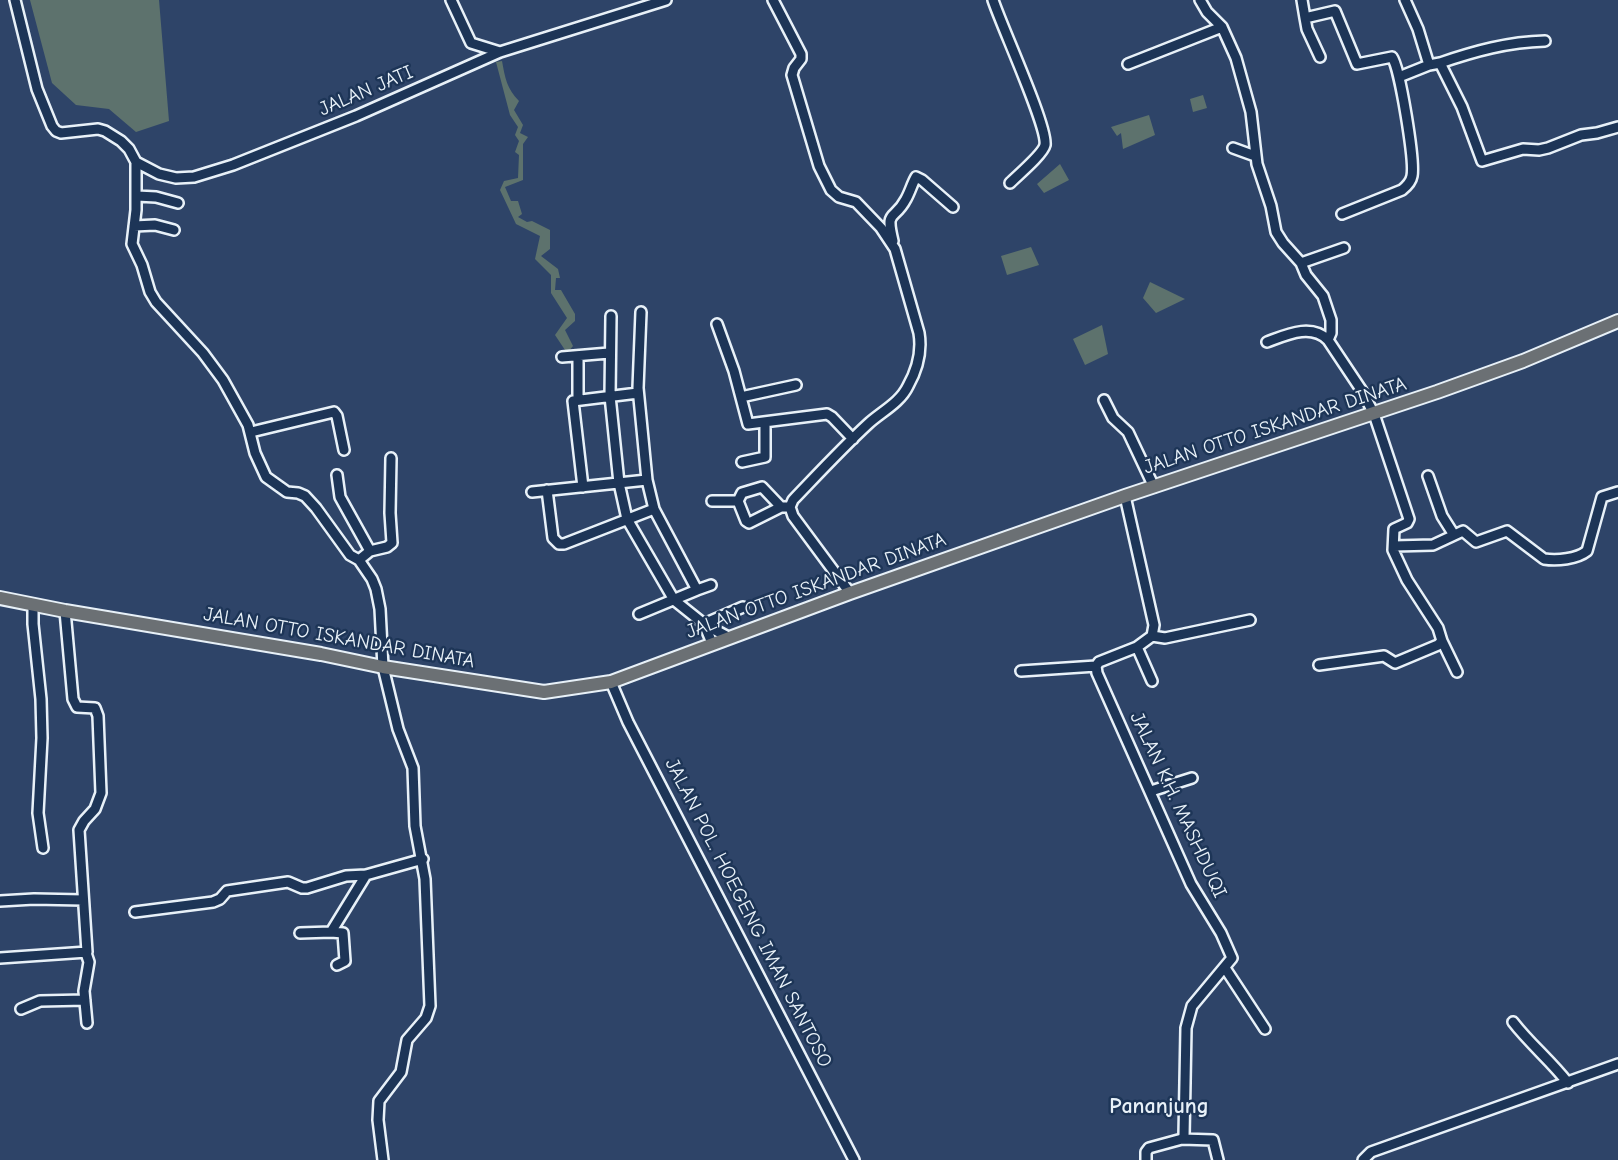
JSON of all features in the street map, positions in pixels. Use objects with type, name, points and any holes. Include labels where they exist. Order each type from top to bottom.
[{"type":"main road","name":"JALAN OTTO ISKANDAR DINATA","points":[[0,598],[321,654],[383,667],[544,692],[611,681],[850,593],[1125,496],[1374,414],[1523,361],[1617,323]]},
{"type":"street","name":"JALAN JATI","points":[[15,0],[37,89],[56,131],[62,133],[98,129],[110,133],[129,149],[136,162],[159,174],[177,178],[194,177],[218,170],[356,116],[494,56],[666,0]]},
{"type":"street","points":[[450,0],[471,43],[494,56]]},
{"type":"street","points":[[773,0],[801,54],[801,59],[792,75],[819,166],[835,194],[856,202],[882,228],[895,249]]},
{"type":"street","points":[[993,0],[1039,119],[1045,141],[1043,150],[1010,183]]},
{"type":"street","points":[[1200,0],[1207,12],[1222,27],[1236,58],[1248,96],[1256,142],[1255,156],[1271,206],[1276,232],[1323,296],[1330,320],[1331,333],[1328,340]]},
{"type":"street","points":[[1302,0],[1307,28],[1320,57]]},
{"type":"street","points":[[1405,0],[1418,29],[1429,65]]},
{"type":"street","points":[[1305,18],[1334,10],[1357,64],[1392,57],[1400,77],[1409,136],[1412,177],[1402,190],[1342,214]]},
{"type":"street","points":[[1128,64],[1222,27]]},
{"type":"street","points":[[1400,77],[1429,65],[1482,49],[1521,42],[1545,41]]},
{"type":"street","points":[[1440,63],[1462,107],[1483,162],[1523,149],[1548,148],[1581,135],[1618,127]]},
{"type":"street","points":[[1233,148],[1255,156]]},
{"type":"street","points":[[136,162],[137,196],[132,244],[142,265],[150,292],[156,302],[215,368],[237,403],[251,432],[255,453],[266,477],[287,492],[305,496],[350,555],[359,560],[376,589],[383,667],[399,729],[413,768],[415,826],[425,879],[430,1006],[426,1018],[407,1040],[401,1072],[378,1101],[383,1160]]},
{"type":"street","points":[[738,501],[749,523],[785,507],[837,453],[901,397],[908,387],[921,345],[916,318],[895,249],[890,220],[892,214],[905,202],[916,177],[953,207]]},
{"type":"street","points":[[137,196],[156,197],[178,203]]},
{"type":"street","points":[[134,226],[155,225],[174,230]]},
{"type":"street","points":[[1300,263],[1344,248]]},
{"type":"street","points":[[641,312],[638,393],[647,480],[654,509],[697,590]]},
{"type":"street","points":[[611,316],[609,396],[619,483],[627,519],[674,600],[704,624],[728,637]]},
{"type":"street","points":[[717,324],[734,372],[748,424],[827,414],[853,439]]},
{"type":"street","points":[[1267,342],[1313,330],[1321,333],[1362,391],[1374,414],[1409,519],[1407,523],[1394,530],[1393,550],[1407,580],[1438,628],[1457,672]]},
{"type":"street","points":[[562,357],[609,353]]},
{"type":"street","points":[[578,356],[578,399]]},
{"type":"street","points":[[741,397],[796,385]]},
{"type":"street","points":[[583,487],[572,402],[578,399],[638,393]]},
{"type":"street","points":[[1104,400],[1113,418],[1128,432],[1154,486]]},
{"type":"street","points":[[251,432],[334,412],[338,416],[344,450]]},
{"type":"street","points":[[742,462],[765,457],[765,423]]},
{"type":"street","points":[[359,560],[370,551],[387,548],[392,543],[391,458]]},
{"type":"street","points":[[337,475],[340,497],[370,551]]},
{"type":"street","points":[[1428,476],[1442,516],[1454,534]]},
{"type":"street","points":[[532,492],[647,480]]},
{"type":"street","points":[[738,501],[742,494],[762,487],[793,516],[850,593]]},
{"type":"street","points":[[547,490],[553,538],[559,544],[654,509]]},
{"type":"street","points":[[1394,546],[1433,545],[1463,531],[1476,542],[1508,531],[1544,559],[1579,556],[1587,551],[1602,497],[1618,492]]},
{"type":"street","points":[[1021,671],[1096,666],[1099,662],[1137,647],[1152,636],[1154,626],[1125,496]]},
{"type":"street","points":[[712,501],[738,501]]},
{"type":"street","points":[[639,614],[711,585]]},
{"type":"street","points":[[33,604],[41,699],[42,738],[38,813],[43,848]]},
{"type":"street","points":[[704,624],[743,607]]},
{"type":"street","points":[[65,611],[73,699],[77,706],[94,708],[98,716],[102,793],[79,830],[86,953],[89,962],[85,984],[87,1023]]},
{"type":"street","points":[[1152,636],[1165,638],[1250,620]]},
{"type":"street","points":[[704,624],[712,643]]},
{"type":"street","points":[[1319,666],[1384,656],[1395,663],[1433,648],[1442,641]]},
{"type":"street","points":[[1137,647],[1152,681]]},
{"type":"street","name":"JALAN K.H. MASHDUQI","points":[[1096,666],[1191,884],[1228,948],[1232,958],[1226,968]]},
{"type":"street","name":"JALAN POL. HOEGENG IMAN SANTOSO","points":[[611,681],[628,722],[854,1160]]},
{"type":"street","points":[[1151,791],[1192,778]]},
{"type":"street","points":[[135,912],[213,902],[220,899],[227,891],[288,882],[307,888],[346,876],[366,875],[423,859]]},
{"type":"street","points":[[331,932],[366,875]]},
{"type":"street","points":[[0,901],[83,900]]},
{"type":"street","points":[[300,933],[343,933],[345,961],[337,965]]},
{"type":"street","points":[[0,958],[52,953],[86,953]]},
{"type":"street","points":[[1182,1139],[1185,1132],[1186,1028],[1189,1011],[1226,968],[1265,1029]]},
{"type":"street","points":[[21,1009],[40,1001],[85,1000]]},
{"type":"street","points":[[1513,1022],[1568,1083]]},
{"type":"street","points":[[1363,1160],[1371,1152],[1618,1064]]},
{"type":"street","points":[[1146,1160],[1146,1152],[1149,1148],[1182,1139],[1213,1140],[1218,1160]]},
{"type":"green space","points":[[30,0],[159,0],[169,121],[136,132],[109,109],[76,105],[52,83]]},
{"type":"green space","points":[[502,61],[507,83],[519,101],[514,110],[523,125],[520,133],[528,137],[523,144],[523,180],[505,187],[511,201],[518,201],[522,214],[518,217],[550,230],[550,249],[541,256],[558,269],[560,278],[556,278],[555,290],[561,290],[575,314],[575,321],[565,330],[573,346],[567,353],[555,335],[567,318],[551,293],[551,275],[535,259],[540,236],[516,224],[500,190],[504,181],[518,178],[519,155],[515,152],[519,141],[515,135],[518,127],[510,115],[496,62]]},
{"type":"green space","points":[[1203,95],[1207,108],[1193,112],[1190,99]]},
{"type":"green space","points":[[1149,115],[1155,135],[1123,149],[1121,133],[1117,136],[1111,127]]},
{"type":"green space","points":[[1060,164],[1069,180],[1044,193],[1037,184]]},
{"type":"green space","points":[[1031,247],[1039,265],[1007,275],[1001,256]]},
{"type":"green space","points":[[1150,282],[1185,299],[1156,313],[1143,298]]},
{"type":"green space","points":[[1102,325],[1108,354],[1085,365],[1073,339]]},
{"type":"district","name":"Pananjung","points":[[1159,1107]]}]
